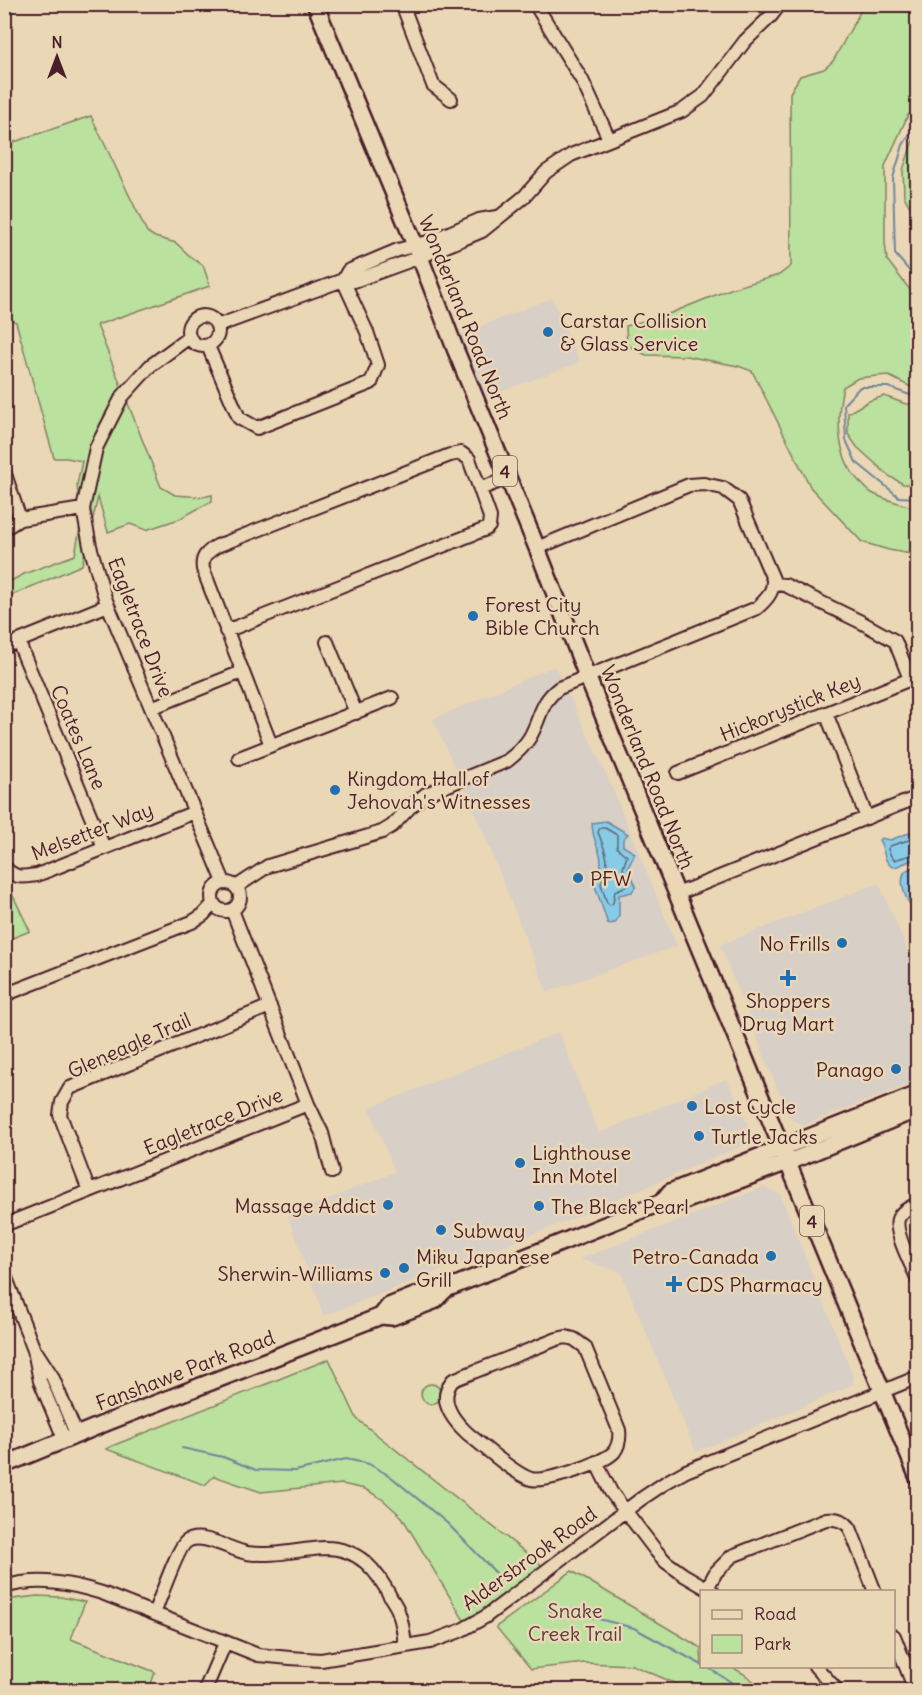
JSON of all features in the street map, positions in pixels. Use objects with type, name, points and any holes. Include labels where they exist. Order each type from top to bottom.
[{"type":"main road","name":"Wonderland Road North","points":[[315,4],[417,251],[587,676],[918,1478]]},
{"type":"main road","name":"Fanshawe Park Road","points":[[4,1465],[381,1316],[389,1306],[432,1289],[446,1289],[662,1202],[670,1192],[918,1094]]},
{"type":"main road","name":"Fanshawe Park Road","points":[[662,1202],[673,1205],[788,1162],[918,1109]]},
{"type":"street","points":[[402,4],[433,85],[450,99]]},
{"type":"street","points":[[535,4],[582,80],[609,139]]},
{"type":"street","points":[[217,326],[343,280],[354,281],[417,251],[482,231],[524,197],[546,172],[571,155],[682,111],[703,96],[745,41],[780,4]]},
{"type":"street","points":[[208,346],[239,418],[257,428],[371,383],[378,365],[367,332],[343,280]]},
{"type":"street","points":[[207,316],[217,326],[218,336],[208,346],[196,345],[188,338],[189,323],[197,317],[207,316]]},
{"type":"street","name":"Eagletrace Drive","points":[[188,338],[150,366],[122,396],[96,448],[83,509],[90,546],[108,605],[195,812],[230,884]]},
{"type":"street","points":[[226,631],[486,530],[490,517],[469,459],[461,453],[450,455],[211,550],[203,557],[203,569],[226,631],[271,746]]},
{"type":"street","points":[[4,471],[20,519]]},
{"type":"street","points":[[480,489],[508,478]]},
{"type":"street","points":[[230,884],[240,895],[240,901],[232,910],[222,911],[213,904],[211,898],[214,887],[230,884],[268,866],[382,832],[392,826],[426,794],[507,760],[523,747],[530,738],[542,707],[552,693],[587,676],[757,608],[767,599],[773,584],[773,579],[738,500],[723,488],[704,483],[689,485],[537,548]]},
{"type":"street","points":[[4,528],[20,519],[83,509]]},
{"type":"street","points":[[773,584],[785,585],[895,641],[914,678]]},
{"type":"street","points":[[4,647],[108,605]]},
{"type":"street","name":"Coates Lane","points":[[18,641],[104,848]]},
{"type":"street","points":[[327,642],[356,712]]},
{"type":"street","points":[[151,708],[242,672]]},
{"type":"street","name":"Hickorystick Key","points":[[678,773],[914,678]]},
{"type":"street","points":[[239,758],[392,698]]},
{"type":"street","points":[[826,713],[867,818]]},
{"type":"street","points":[[677,894],[918,797]]},
{"type":"street","name":"Melsetter Way","points":[[4,867],[17,877],[37,875],[195,812]]},
{"type":"street","points":[[4,995],[192,922],[203,915],[213,904]]},
{"type":"street","name":"Eagletrace Drive","points":[[4,1225],[308,1104],[232,910]]},
{"type":"street","name":"Gleneagle Trail","points":[[89,1191],[60,1115],[62,1102],[70,1088],[270,1006]]},
{"type":"street","points":[[308,1104],[322,1133],[332,1172]]},
{"type":"street","points":[[918,1204],[903,1212],[897,1225],[918,1280]]},
{"type":"street","points":[[4,1273],[34,1350],[40,1381],[71,1439]]},
{"type":"street","points":[[566,1337],[574,1339],[585,1347],[619,1430],[620,1438],[615,1449],[606,1458],[596,1462],[550,1479],[528,1478],[459,1426],[445,1402],[446,1390],[453,1380],[557,1339],[566,1337]]},
{"type":"street","name":"Aldersbrook Road","points":[[4,1587],[50,1581],[102,1593],[258,1654],[321,1660],[430,1642],[446,1637],[485,1617],[659,1487],[686,1471],[918,1377]]},
{"type":"street","points":[[596,1462],[611,1492],[666,1562],[710,1590],[716,1572],[732,1556],[832,1518],[846,1523],[850,1528],[874,1590]]},
{"type":"street","points":[[154,1613],[180,1551],[186,1541],[191,1539],[204,1539],[250,1553],[335,1549],[362,1560],[372,1567],[383,1581],[399,1613],[405,1646]]},
{"type":"street","points":[[895,1639],[915,1690]]},
{"type":"street","points":[[205,1690],[225,1642]]},
{"type":"street","points":[[817,1668],[837,1690]]},
{"type":"shaded area","points":[[552,298],[580,362],[481,399],[456,336]]},
{"type":"shaded area","points":[[555,666],[611,785],[677,946],[547,992],[485,836],[433,719]]},
{"type":"shaded area","points":[[879,883],[906,947],[917,983],[917,1081],[804,1125],[789,1118],[720,945]]},
{"type":"shaded area","points":[[559,1032],[599,1133],[727,1079],[755,1140],[569,1220],[324,1316],[288,1216],[395,1172],[369,1108]]},
{"type":"shaded area","points":[[763,1187],[780,1194],[853,1376],[853,1385],[696,1452],[621,1272],[580,1259]]},
{"type":"green space","points":[[864,5],[917,5],[917,109],[908,115],[885,166],[885,242],[887,260],[917,299],[917,390],[887,375],[858,378],[843,387],[839,412],[840,438],[847,463],[853,474],[868,490],[887,499],[917,507],[917,555],[862,542],[811,488],[752,371],[686,356],[646,355],[627,345],[626,326],[671,313],[733,288],[779,275],[791,266],[790,93],[800,76],[824,69],[833,61]]},
{"type":"green space","points":[[91,116],[147,232],[155,237],[176,243],[203,265],[210,286],[97,325],[161,487],[175,495],[202,497],[212,495],[212,501],[179,519],[146,530],[130,524],[108,532],[98,497],[82,565],[5,598],[5,584],[24,574],[75,555],[81,522],[77,485],[82,461],[54,458],[16,322],[5,318],[5,145]]},
{"type":"green space","points":[[917,129],[917,258],[915,251],[916,218],[904,196],[903,170]]},
{"type":"green space","points":[[884,396],[906,404],[917,404],[917,485],[903,484],[889,476],[857,447],[848,434],[848,413],[869,401]]},
{"type":"green space","points":[[4,877],[30,931],[5,941],[4,941]]},
{"type":"green space","points":[[329,1359],[357,1419],[544,1567],[466,1624],[402,1517],[382,1499],[365,1489],[342,1484],[261,1492],[214,1476],[205,1485],[106,1449]]},
{"type":"green space","points":[[431,1384],[438,1387],[441,1394],[438,1401],[431,1404],[424,1401],[421,1394],[424,1387]]},
{"type":"green space","name":"Snake Creek Trail","points":[[572,1571],[700,1647],[700,1668],[734,1668],[765,1690],[691,1690],[632,1665],[585,1663],[531,1669],[496,1627]]},
{"type":"green space","points":[[37,1596],[61,1597],[85,1602],[71,1639],[155,1672],[149,1690],[5,1690],[5,1600]]},
{"type":"water","points":[[606,821],[628,834],[623,839],[623,846],[635,853],[628,868],[636,886],[632,892],[619,895],[619,916],[615,923],[608,924],[594,883],[599,873],[601,858],[592,823]]},
{"type":"water","points":[[917,830],[917,858],[892,867],[887,861],[879,840],[881,838],[890,840]]},
{"type":"water","points":[[917,865],[918,911],[913,908],[907,898],[902,881],[905,871]]},
{"type":"waterway","points":[[918,121],[903,145],[893,178],[895,254],[918,281]]},
{"type":"waterway","points":[[918,398],[888,387],[860,387],[844,404],[846,440],[856,462],[899,497],[918,498]]},
{"type":"waterway","points":[[182,1448],[223,1457],[256,1470],[295,1471],[346,1459],[369,1464],[390,1476],[447,1523],[496,1573]]},
{"type":"waterway","points":[[549,1611],[587,1616],[634,1628],[700,1664]]},
{"type":"waterway","points":[[708,1668],[744,1690]]},
{"type":"place","name":"Carstar Collision & Glass Service","points":[[548,332]]},
{"type":"place","name":"Forest City Bible Church","points":[[473,616]]},
{"type":"place","name":"Kingdom Hall of Jehovah's Witnesses","points":[[335,790]]},
{"type":"place","name":"PFW","points":[[578,878]]},
{"type":"place","name":"No Frills","points":[[842,943]]},
{"type":"place","name":"Shoppers Drug Mart","points":[[788,978]]},
{"type":"place","name":"Panago","points":[[896,1069]]},
{"type":"place","name":"Lost Cycle","points":[[692,1106]]},
{"type":"place","name":"Turtle Jacks","points":[[699,1136]]},
{"type":"place","name":"Lighthouse Inn Motel","points":[[520,1163]]},
{"type":"place","name":"Massage Addict","points":[[388,1205]]},
{"type":"place","name":"The Black Pearl","points":[[539,1206]]},
{"type":"place","name":"Subway","points":[[441,1230]]},
{"type":"place","name":"Petro-Canada","points":[[771,1256]]},
{"type":"place","name":"Miku Japanese Grill","points":[[404,1268]]},
{"type":"place","name":"Sherwin-Williams","points":[[385,1273]]},
{"type":"place","name":"CDS Pharmacy","points":[[674,1284]]}]
